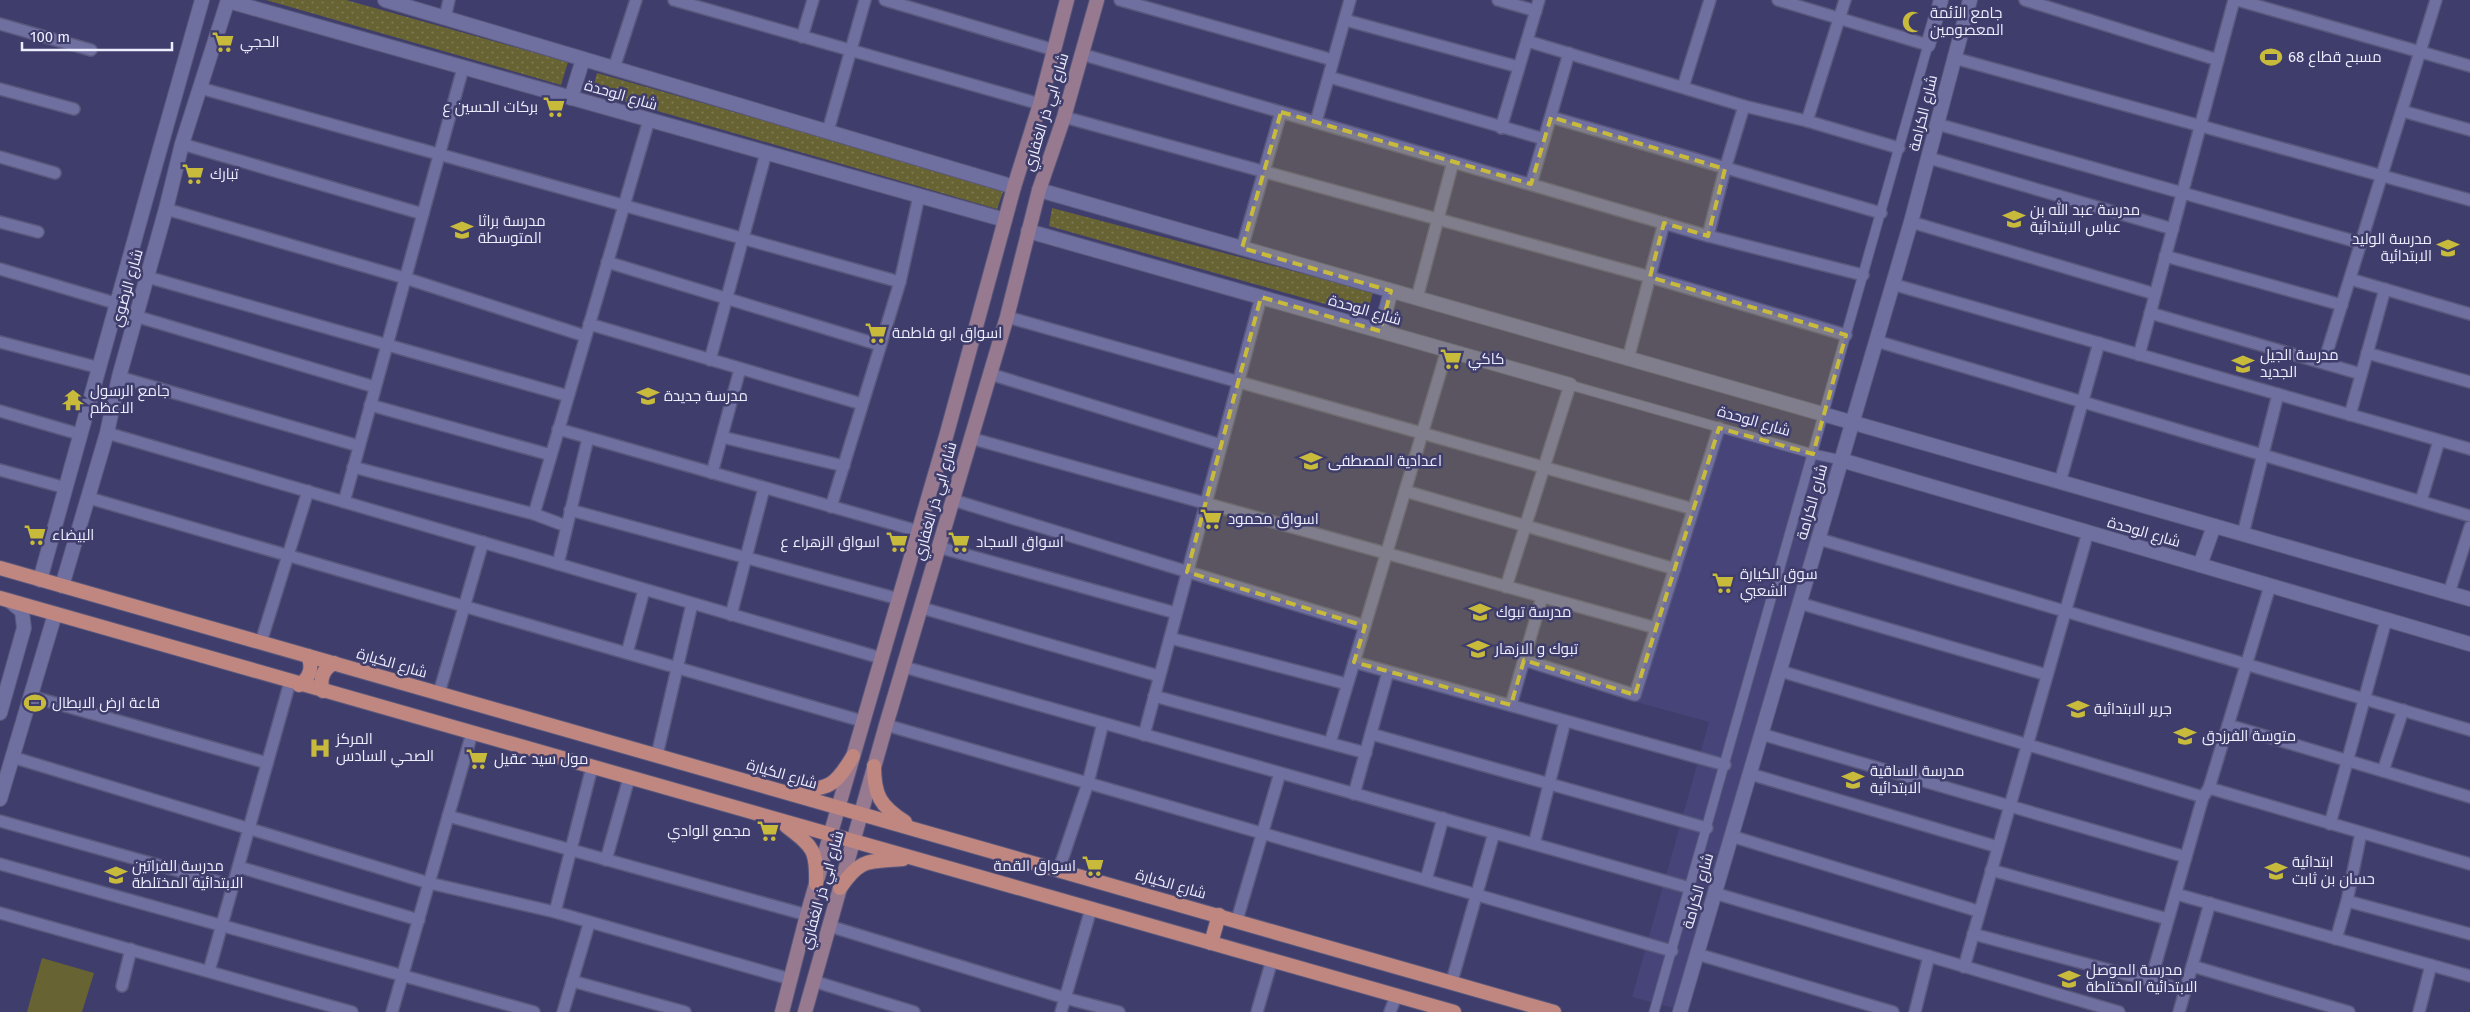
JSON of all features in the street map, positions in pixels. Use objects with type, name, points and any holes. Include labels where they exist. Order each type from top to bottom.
[{"type":"main road","name":"شارع ابي ذر الغفاري","points":[[782,1012],[807,916],[899,599],[1014,187],[1040,104],[1067,0]]},
{"type":"main road","name":"شارع ابي ذر الغفاري","points":[[805,1012],[874,766],[1007,317],[1039,190],[1064,117],[1080,54],[1097,0]]},
{"type":"main road","name":"شارع الكيارة","points":[[0,568],[1452,981],[1554,1012]]},
{"type":"main road","points":[[906,571],[930,578]]},
{"type":"main road","points":[[5,600],[1454,1012]]},
{"type":"main road","points":[[295,684],[310,672],[308,656]]},
{"type":"main road","points":[[323,691],[321,682],[323,673],[334,663]]},
{"type":"main road","points":[[787,792],[832,785],[841,776],[853,756]]},
{"type":"main road","points":[[874,766],[874,787],[878,797],[895,816],[914,828]]},
{"type":"main road","points":[[780,821],[811,846],[815,855],[816,884]]},
{"type":"main road","points":[[840,888],[852,870],[862,864],[913,858]]},
{"type":"main road","points":[[1211,943],[1219,915]]},
{"type":"street","name":"شارع الرضوي","points":[[40,580],[100,368],[131,248],[202,0]]},
{"type":"street","name":"شارع الرضوي","points":[[62,586],[107,433],[119,377],[154,254],[182,144],[228,0]]},
{"type":"street","name":"شارع الوحدة","points":[[228,0],[1005,220]]},
{"type":"street","name":"شارع الوحدة","points":[[385,0],[1014,187]]},
{"type":"street","points":[[445,18],[450,0]]},
{"type":"street","points":[[614,68],[636,0]]},
{"type":"street","points":[[674,0],[802,38],[1040,104]]},
{"type":"street","points":[[802,38],[813,0]]},
{"type":"street","points":[[828,131],[865,0]]},
{"type":"street","points":[[885,0],[904,3],[1054,50]]},
{"type":"street","points":[[1120,0],[1333,60]]},
{"type":"street","points":[[1316,122],[1350,0]]},
{"type":"street","points":[[1498,0],[1537,6],[1501,128]]},
{"type":"street","points":[[1683,87],[1710,0]]},
{"type":"street","points":[[1778,0],[1928,45]]},
{"type":"street","points":[[1807,122],[1845,0]]},
{"type":"street","name":"شارع الكرامة","points":[[1654,1012],[1942,0]]},
{"type":"street","name":"شارع الكرامة","points":[[1680,1012],[1841,460],[1854,423],[1929,158],[1970,0]]},
{"type":"street","points":[[2025,0],[2218,60]]},
{"type":"street","points":[[2139,355],[2218,60],[2236,0],[2470,66]]},
{"type":"street","points":[[2324,362],[2436,0]]},
{"type":"street","points":[[1345,20],[1519,67]]},
{"type":"street","points":[[0,24],[91,50]]},
{"type":"street","points":[[1527,41],[1744,106],[1899,148]]},
{"type":"street","points":[[1531,184],[1569,53]]},
{"type":"street","points":[[1080,54],[1708,236],[1863,275]]},
{"type":"street","points":[[1954,58],[2470,200]]},
{"type":"street","points":[[571,98],[583,59]]},
{"type":"street","points":[[344,502],[463,68]]},
{"type":"street","points":[[1329,77],[1544,139]]},
{"type":"street","points":[[0,88],[74,109]]},
{"type":"street","points":[[200,88],[900,282]]},
{"type":"street","points":[[1708,236],[1744,106]]},
{"type":"street","points":[[2402,111],[2470,130]]},
{"type":"street","points":[[1242,248],[1281,112]]},
{"type":"street","points":[[1064,117],[1650,277],[1846,335]]},
{"type":"street","points":[[1550,117],[1881,213]]},
{"type":"street","points":[[534,514],[649,120]]},
{"type":"street","points":[[1937,124],[2361,244]]},
{"type":"street","points":[[182,144],[423,214]]},
{"type":"street","points":[[710,360],[766,153]]},
{"type":"street","points":[[0,157],[55,173]]},
{"type":"street","points":[[1929,158],[2172,229]]},
{"type":"street","points":[[1417,298],[1453,162]]},
{"type":"street","name":"شارع الوحدة","points":[[1039,190],[2470,599]]},
{"type":"street","points":[[831,507],[900,282],[919,196]]},
{"type":"street","points":[[166,209],[405,278],[586,336]]},
{"type":"street","points":[[0,222],[38,232]]},
{"type":"street","points":[[1911,222],[2155,294]]},
{"type":"street","points":[[1628,359],[1664,223]]},
{"type":"street","name":"شارع الوحدة","points":[[1028,231],[1719,428],[1841,460],[2470,644]]},
{"type":"street","points":[[131,248],[154,254]]},
{"type":"street","points":[[2166,256],[2342,305]]},
{"type":"street","points":[[607,262],[880,346]]},
{"type":"street","points":[[0,269],[116,303]]},
{"type":"street","points":[[147,277],[568,396]]},
{"type":"street","points":[[2350,279],[2470,314]]},
{"type":"street","points":[[1892,284],[2470,449]]},
{"type":"street","points":[[2350,415],[2385,289]]},
{"type":"street","points":[[1380,331],[1391,291]]},
{"type":"street","points":[[1144,735],[1261,297]]},
{"type":"street","points":[[2150,313],[2361,374]]},
{"type":"street","points":[[135,316],[376,387]]},
{"type":"street","points":[[1007,317],[1693,508]]},
{"type":"street","points":[[589,324],[862,404]]},
{"type":"street","points":[[1876,340],[2470,516]]},
{"type":"street","points":[[0,342],[100,368]]},
{"type":"street","points":[[2060,482],[2099,343]]},
{"type":"street","points":[[1330,743],[1447,350]]},
{"type":"street","points":[[2367,353],[2470,382]]},
{"type":"street","points":[[712,473],[740,369]]},
{"type":"street","points":[[990,374],[1221,445]]},
{"type":"street","points":[[119,377],[359,446]]},
{"type":"street","points":[[1506,587],[1570,385]]},
{"type":"street","points":[[2243,534],[2278,394]]},
{"type":"street","points":[[370,405],[551,455]]},
{"type":"street","points":[[0,411],[80,434]]},
{"type":"street","points":[[1524,660],[1635,695],[1719,428]]},
{"type":"street","points":[[558,429],[918,531]]},
{"type":"street","points":[[107,433],[881,658]]},
{"type":"street","points":[[722,437],[844,466]]},
{"type":"street","points":[[558,564],[588,438]]},
{"type":"street","points":[[970,438],[1656,628]]},
{"type":"street","points":[[2421,501],[2439,440]]},
{"type":"street","points":[[354,467],[534,514],[566,526]]},
{"type":"street","points":[[0,470],[66,488]]},
{"type":"street","points":[[731,615],[764,488]]},
{"type":"street","points":[[261,642],[308,491]]},
{"type":"street","points":[[1405,491],[1674,569]]},
{"type":"street","points":[[88,498],[862,722]]},
{"type":"street","points":[[953,500],[1365,626]]},
{"type":"street","points":[[570,510],[899,599]]},
{"type":"street","points":[[2200,565],[2214,526]]},
{"type":"street","points":[[2449,593],[2470,528]]},
{"type":"street","points":[[1964,967],[1978,911],[2088,532]]},
{"type":"street","points":[[1819,539],[2470,730]]},
{"type":"street","points":[[439,693],[483,542]]},
{"type":"street","points":[[938,548],[1176,614]]},
{"type":"street","points":[[2151,980],[2186,857],[2270,586]]},
{"type":"street","points":[[627,653],[644,590]]},
{"type":"street","points":[[1510,705],[1542,597]]},
{"type":"street","points":[[0,713],[24,628],[22,611],[5,600]]},
{"type":"street","points":[[1800,603],[2047,675]]},
{"type":"street","points":[[657,755],[692,604]]},
{"type":"street","points":[[922,608],[1159,676]]},
{"type":"street","points":[[0,799],[55,614]]},
{"type":"street","points":[[2330,824],[2386,620]]},
{"type":"street","points":[[1170,638],[1347,684]]},
{"type":"street","points":[[1354,662],[1725,765]]},
{"type":"street","points":[[904,667],[1690,888]]},
{"type":"street","points":[[1780,671],[2027,744],[2330,824],[2470,864]]},
{"type":"street","points":[[1354,794],[1388,672]]},
{"type":"street","points":[[210,972],[267,763],[295,684]]},
{"type":"street","points":[[30,696],[267,763]]},
{"type":"street","points":[[1154,696],[1366,753]]},
{"type":"street","points":[[2383,771],[2403,710]]},
{"type":"street","points":[[1534,844],[1565,721]]},
{"type":"street","points":[[1059,869],[1088,783],[1103,723]]},
{"type":"street","points":[[886,725],[1672,951]]},
{"type":"street","points":[[2228,725],[2470,798]]},
{"type":"street","points":[[392,1012],[472,733]]},
{"type":"street","points":[[1371,734],[1550,782],[1707,828]]},
{"type":"street","points":[[1761,734],[2186,857]]},
{"type":"street","points":[[12,757],[429,883],[555,912],[590,924],[790,979]]},
{"type":"street","points":[[555,912],[592,767]]},
{"type":"street","points":[[1237,920],[1280,773]]},
{"type":"street","points":[[1750,774],[1998,847]]},
{"type":"street","points":[[606,860],[630,778]]},
{"type":"street","points":[[448,816],[807,916]]},
{"type":"street","points":[[1426,880],[1443,818]]},
{"type":"street","points":[[0,822],[233,886]]},
{"type":"street","points":[[1452,981],[1478,895],[1494,833]]},
{"type":"street","points":[[2336,939],[2347,901],[2362,833]]},
{"type":"street","points":[[1731,836],[1978,911]]},
{"type":"street","points":[[0,864],[534,1012]]},
{"type":"street","points":[[239,867],[419,920]]},
{"type":"street","points":[[1991,870],[2168,920]]},
{"type":"street","points":[[1714,893],[1929,956],[2102,1010],[2119,1012]]},
{"type":"street","points":[[2176,894],[2470,976]]},
{"type":"street","points":[[2347,901],[2470,934]]},
{"type":"street","points":[[2179,1012],[2210,903]]},
{"type":"street","points":[[1061,1012],[1091,909]]},
{"type":"street","points":[[0,913],[352,1012]]},
{"type":"street","points":[[563,1012],[590,924]]},
{"type":"street","points":[[829,926],[1065,998],[1119,1012]]},
{"type":"street","points":[[1973,934],[2186,990]]},
{"type":"street","points":[[122,986],[131,949]]},
{"type":"street","points":[[1697,954],[1893,1012]]},
{"type":"street","points":[[1915,1012],[1929,956]]},
{"type":"street","points":[[1257,1012],[1272,960]]},
{"type":"street","points":[[2419,1012],[2431,965]]},
{"type":"street","points":[[2192,966],[2349,1012]]},
{"type":"street","points":[[572,981],[685,1012]]},
{"type":"street","points":[[813,981],[914,1012]]},
{"type":"street","points":[[1390,1012],[1396,996]]},
{"type":"highlighted area","points":[[1281,112],[1531,184],[1551,117],[1725,169],[1708,236],[1664,223],[1650,277],[1846,335],[1813,454],[1719,428],[1635,695],[1524,660],[1511,705],[1354,662],[1365,626],[1187,572],[1261,297],[1380,331],[1391,291],[1242,248]]},
{"type":"shaded area","points":[[266,0],[346,0],[568,62],[561,85]]},
{"type":"shaded area","points":[[597,73],[1004,189],[997,209],[592,92]]},
{"type":"shaded area","points":[[1052,208],[1373,292],[1367,316],[1049,226]]},
{"type":"shaded area","points":[[1721,433],[1832,465],[1677,1009],[1632,997],[1709,722],[1636,702]]},
{"type":"shaded area","points":[[42,958],[94,973],[82,1012],[27,1012]]},
{"type":"place","name":"جامع الأئمة المعصومين","points":[[1913,22]]},
{"type":"place","name":"الحجي","points":[[223,42]]},
{"type":"place","name":"مسبح قطاع 68","points":[[2271,57]]},
{"type":"place","name":"بركات الحسين ع","points":[[554,107]]},
{"type":"place","name":"تبارك","points":[[193,174]]},
{"type":"place","name":"مدرسة عبد الله بن عباس الابتدائية","points":[[2014,219]]},
{"type":"place","name":"مدرسة براثا المتوسطة","points":[[462,230]]},
{"type":"place","name":"مدرسة الوليد الابتدائية","points":[[2448,248]]},
{"type":"place","name":"اسواق ابو فاطمة","points":[[876,333]]},
{"type":"place","name":"كاكي","points":[[1451,359]]},
{"type":"place","name":"مدرسة الجيل الجديد","points":[[2243,364]]},
{"type":"place","name":"مدرسة جديدة","points":[[648,396]]},
{"type":"place","name":"جامع الرسول الاعظم","points":[[73,400]]},
{"type":"place","name":"اعدادية المصطفى","points":[[1311,461]]},
{"type":"place","name":"اسواق محمود","points":[[1211,519]]},
{"type":"place","name":"البيضاء","points":[[35,535]]},
{"type":"place","name":"اسواق الزهراء ع","points":[[897,542]]},
{"type":"place","name":"اسواق السجاد","points":[[959,542]]},
{"type":"place","name":"سوق الكيارة الشعبي","points":[[1723,583]]},
{"type":"place","name":"مدرسة تبوك","points":[[1480,612]]},
{"type":"place","name":"تبوك و الازهار","points":[[1478,649]]},
{"type":"place","name":"قاعة ارض الابطال","points":[[35,703]]},
{"type":"place","name":"جرير الابتدائية","points":[[2078,709]]},
{"type":"place","name":"متوسة الفرزدق","points":[[2185,736]]},
{"type":"place","name":"المركز الصحي السادس","points":[[320,748]]},
{"type":"place","name":"مول سيد عقيل","points":[[477,759]]},
{"type":"place","name":"مدرسة الساقية الابتدائية","points":[[1853,780]]},
{"type":"place","name":"مجمع الوادي","points":[[768,831]]},
{"type":"place","name":"اسواق القمة","points":[[1093,866]]},
{"type":"place","name":"ابتدائية حسان بن ثابت","points":[[2276,871]]},
{"type":"place","name":"مدرسة الفراتين الابتدائية المختلطة","points":[[116,875]]},
{"type":"place","name":"مدرسة الموصل الابتدائية المختلطة","points":[[2069,979]]}]
